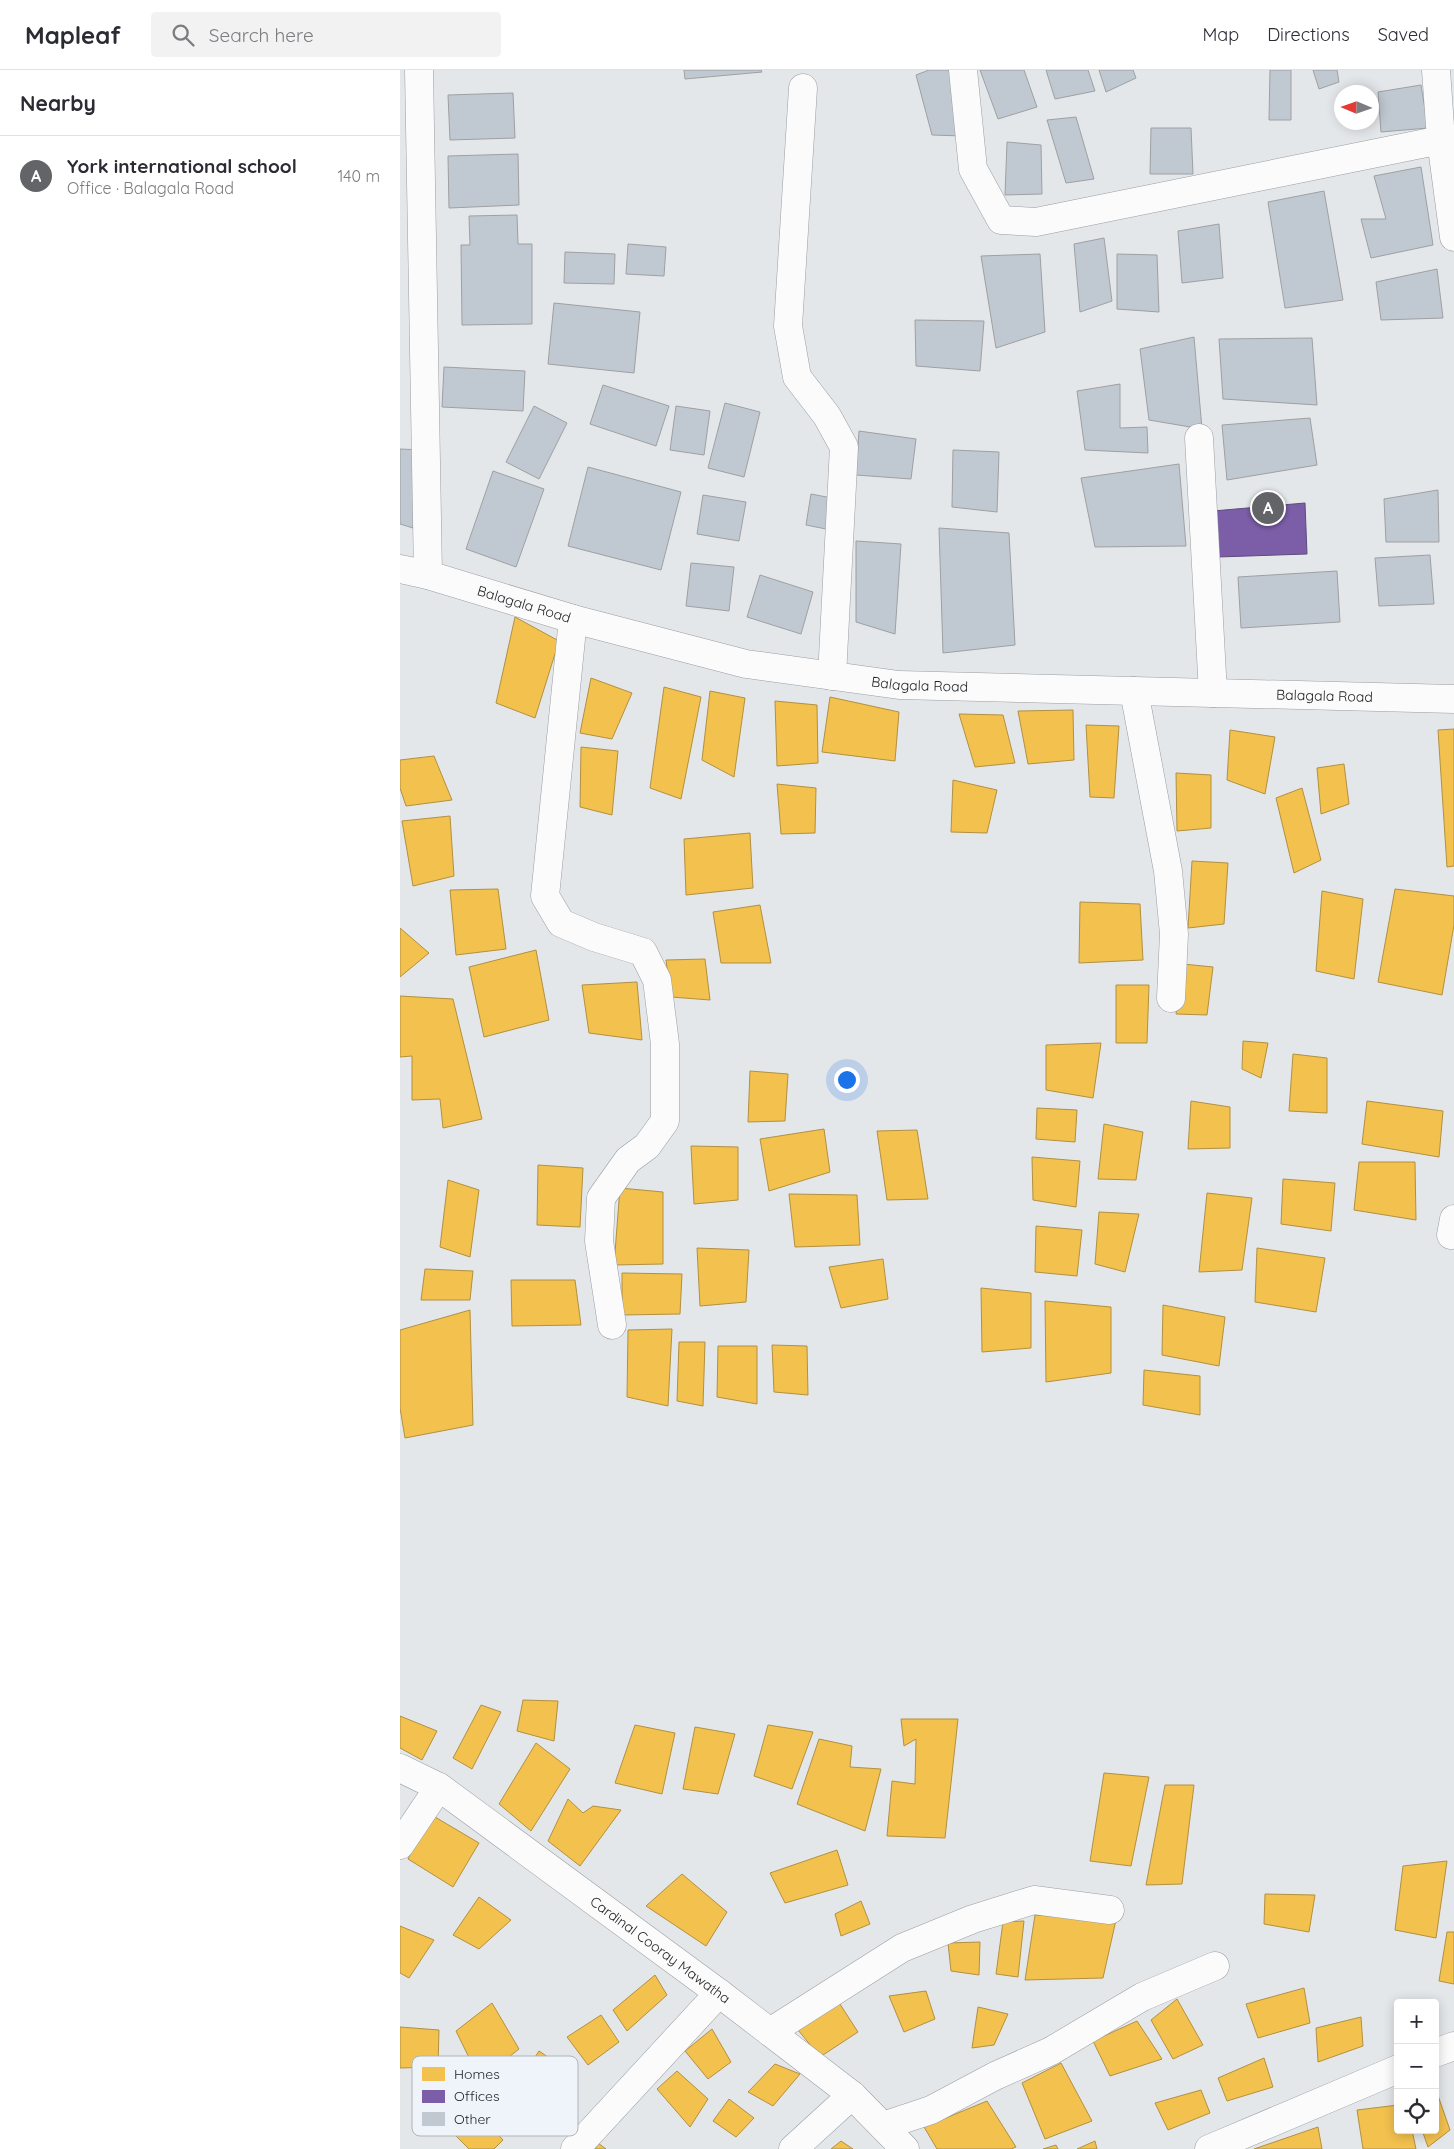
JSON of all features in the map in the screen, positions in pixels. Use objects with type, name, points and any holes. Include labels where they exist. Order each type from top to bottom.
[{"type":"street","points":[[420,70],[428,575]]},
{"type":"street","points":[[963,70],[973,169],[1001,220],[1036,222],[1441,140]]},
{"type":"street","points":[[1436,70],[1441,140],[1454,237]]},
{"type":"street","points":[[803,88],[788,326],[797,378],[826,416],[844,447],[832,676]]},
{"type":"street","points":[[1199,438],[1213,693]]},
{"type":"street","name":"Balagala Road","points":[[400,569],[428,575],[573,619],[746,664],[899,685],[1454,699]]},
{"type":"street","points":[[573,619],[545,896],[561,922],[594,937],[643,952],[657,980],[665,1044],[665,1121],[647,1146],[628,1160],[601,1198],[600,1240],[612,1325]]},
{"type":"street","points":[[1134,691],[1168,871],[1174,934],[1171,998]]},
{"type":"street","name":"Cardinal Cooray Mawatha","points":[[400,1768],[439,1786],[719,1993],[852,2095],[905,2149]]},
{"type":"street","points":[[400,1845],[439,1786]]},
{"type":"street","points":[[770,2032],[902,1948],[973,1919],[1034,1900],[1110,1910]]},
{"type":"street","points":[[883,2126],[931,2110],[995,2076],[1051,2052],[1142,1997],[1214,1966]]},
{"type":"street","points":[[575,2149],[719,1993]]},
{"type":"street","points":[[1439,2052],[1454,2046]]},
{"type":"street","points":[[1208,2149],[1394,2071]]},
{"type":"street","points":[[793,2149],[852,2095]]},
{"type":"building: Homes","points":[[515,617],[559,641],[535,718],[496,703]]},
{"type":"building: Homes","points":[[591,678],[632,693],[612,739],[580,733]]},
{"type":"building: Homes","points":[[664,687],[701,697],[681,799],[650,788]]},
{"type":"building: Homes","points":[[710,691],[745,698],[734,777],[702,760]]},
{"type":"building: Homes","points":[[830,697],[899,712],[895,761],[822,752]]},
{"type":"building: Homes","points":[[775,701],[817,705],[818,763],[777,766]]},
{"type":"building: Homes","points":[[1073,710],[1074,760],[1028,764],[1018,711]]},
{"type":"building: Homes","points":[[959,714],[1003,715],[1015,763],[975,767]]},
{"type":"building: Homes","points":[[1086,725],[1119,726],[1114,798],[1090,797]]},
{"type":"building: Homes","points":[[1454,729],[1454,866],[1447,867],[1438,730]]},
{"type":"building: Homes","points":[[1230,730],[1275,737],[1265,794],[1227,780]]},
{"type":"building: Homes","points":[[581,747],[618,751],[612,815],[580,807]]},
{"type":"building: Homes","points":[[434,756],[452,800],[406,806],[400,788],[400,760]]},
{"type":"building: Homes","points":[[1344,764],[1349,804],[1321,814],[1317,768]]},
{"type":"building: Homes","points":[[1176,773],[1211,775],[1211,828],[1177,831]]},
{"type":"building: Homes","points":[[953,780],[997,790],[987,833],[951,832]]},
{"type":"building: Homes","points":[[777,784],[816,788],[815,833],[781,834]]},
{"type":"building: Homes","points":[[1302,788],[1321,860],[1294,873],[1276,798]]},
{"type":"building: Homes","points":[[450,816],[454,876],[413,886],[402,821]]},
{"type":"building: Homes","points":[[750,833],[753,888],[686,895],[684,839]]},
{"type":"building: Homes","points":[[1192,861],[1228,863],[1224,924],[1188,928]]},
{"type":"building: Homes","points":[[498,889],[506,949],[456,955],[450,890]]},
{"type":"building: Homes","points":[[1395,889],[1454,896],[1454,925],[1442,995],[1378,982]]},
{"type":"building: Homes","points":[[1322,891],[1363,899],[1354,979],[1316,971]]},
{"type":"building: Homes","points":[[1080,902],[1140,904],[1143,960],[1079,963]]},
{"type":"building: Homes","points":[[760,905],[771,963],[721,963],[713,912]]},
{"type":"building: Homes","points":[[400,928],[429,953],[400,977]]},
{"type":"building: Homes","points":[[536,950],[549,1020],[484,1037],[469,967]]},
{"type":"building: Homes","points":[[705,959],[710,1000],[671,997],[666,960]]},
{"type":"building: Homes","points":[[1183,964],[1213,967],[1207,1015],[1176,1014]]},
{"type":"building: Homes","points":[[637,982],[642,1040],[589,1033],[582,985]]},
{"type":"building: Homes","points":[[1116,985],[1149,985],[1147,1043],[1116,1043]]},
{"type":"building: Homes","points":[[400,996],[453,999],[482,1119],[443,1128],[440,1099],[412,1100],[412,1056],[400,1057]]},
{"type":"building: Homes","points":[[1243,1041],[1268,1043],[1261,1078],[1242,1069]]},
{"type":"building: Homes","points":[[1101,1043],[1093,1098],[1046,1090],[1046,1045]]},
{"type":"building: Homes","points":[[1293,1054],[1327,1058],[1327,1113],[1289,1111]]},
{"type":"building: Homes","points":[[750,1071],[788,1074],[785,1121],[748,1122]]},
{"type":"building: Homes","points":[[1191,1101],[1230,1107],[1230,1148],[1188,1149]]},
{"type":"building: Homes","points":[[1367,1101],[1443,1111],[1439,1157],[1362,1144]]},
{"type":"building: Homes","points":[[1037,1108],[1077,1110],[1075,1142],[1036,1139]]},
{"type":"building: Homes","points":[[1104,1124],[1143,1132],[1136,1180],[1098,1179]]},
{"type":"building: Homes","points":[[824,1129],[830,1172],[769,1191],[760,1139]]},
{"type":"building: Homes","points":[[917,1130],[928,1199],[887,1200],[877,1131]]},
{"type":"building: Homes","points":[[691,1146],[738,1147],[738,1200],[694,1204]]},
{"type":"building: Homes","points":[[1032,1157],[1080,1161],[1076,1207],[1033,1200]]},
{"type":"building: Homes","points":[[1359,1162],[1415,1162],[1416,1220],[1354,1210]]},
{"type":"building: Homes","points":[[538,1165],[583,1168],[580,1227],[537,1225]]},
{"type":"building: Homes","points":[[1283,1179],[1335,1183],[1331,1231],[1281,1224]]},
{"type":"building: Homes","points":[[448,1180],[479,1190],[470,1257],[440,1247]]},
{"type":"building: Homes","points":[[620,1188],[663,1192],[663,1264],[614,1265]]},
{"type":"building: Homes","points":[[1207,1193],[1252,1198],[1242,1270],[1199,1272]]},
{"type":"building: Homes","points":[[789,1194],[857,1195],[860,1245],[795,1247]]},
{"type":"building: Homes","points":[[1099,1212],[1139,1214],[1125,1272],[1095,1264]]},
{"type":"building: Homes","points":[[1036,1226],[1082,1230],[1077,1276],[1035,1272]]},
{"type":"building: Homes","points":[[697,1248],[749,1250],[746,1302],[700,1306]]},
{"type":"building: Homes","points":[[1257,1248],[1325,1258],[1316,1312],[1255,1302]]},
{"type":"building: Homes","points":[[883,1259],[888,1299],[841,1308],[829,1267]]},
{"type":"building: Homes","points":[[425,1269],[473,1271],[470,1300],[421,1300]]},
{"type":"building: Homes","points":[[622,1273],[682,1274],[680,1314],[622,1315]]},
{"type":"building: Homes","points":[[511,1280],[575,1280],[581,1325],[512,1326]]},
{"type":"building: Homes","points":[[981,1288],[1031,1293],[1031,1348],[982,1352]]},
{"type":"building: Homes","points":[[1045,1301],[1111,1307],[1111,1373],[1046,1382]]},
{"type":"building: Homes","points":[[1163,1305],[1225,1317],[1219,1366],[1162,1355]]},
{"type":"building: Homes","points":[[470,1310],[473,1425],[405,1438],[400,1408],[400,1330]]},
{"type":"building: Homes","points":[[672,1329],[668,1406],[627,1397],[628,1330]]},
{"type":"building: Homes","points":[[679,1342],[705,1342],[703,1406],[677,1401]]},
{"type":"building: Homes","points":[[772,1345],[807,1346],[808,1395],[774,1392]]},
{"type":"building: Homes","points":[[718,1346],[757,1346],[757,1404],[717,1397]]},
{"type":"building: Homes","points":[[1144,1370],[1200,1376],[1200,1415],[1143,1405]]},
{"type":"building: Homes","points":[[523,1700],[558,1701],[554,1741],[517,1731]]},
{"type":"building: Homes","points":[[481,1705],[501,1712],[472,1769],[453,1758]]},
{"type":"building: Homes","points":[[400,1716],[437,1731],[422,1760],[400,1748]]},
{"type":"building: Homes","points":[[901,1719],[958,1719],[945,1838],[887,1836],[892,1781],[915,1784],[916,1739],[904,1746]]},
{"type":"building: Homes","points":[[635,1725],[675,1733],[662,1794],[615,1783]]},
{"type":"building: Homes","points":[[768,1725],[813,1732],[792,1789],[754,1776]]},
{"type":"building: Homes","points":[[695,1727],[735,1734],[718,1794],[683,1789]]},
{"type":"building: Homes","points":[[819,1739],[852,1746],[850,1767],[881,1769],[865,1831],[797,1804]]},
{"type":"building: Homes","points":[[536,1743],[570,1769],[531,1831],[499,1804]]},
{"type":"building: Homes","points":[[1104,1773],[1149,1777],[1131,1866],[1090,1861]]},
{"type":"building: Homes","points":[[1165,1785],[1194,1785],[1182,1884],[1146,1885]]},
{"type":"building: Homes","points":[[568,1799],[583,1813],[593,1806],[621,1810],[580,1866],[548,1841]]},
{"type":"building: Homes","points":[[430,1814],[479,1843],[453,1887],[408,1859]]},
{"type":"building: Homes","points":[[837,1850],[848,1885],[785,1903],[770,1873]]},
{"type":"building: Homes","points":[[1447,1861],[1436,1938],[1395,1930],[1403,1866]]},
{"type":"building: Homes","points":[[682,1874],[727,1912],[706,1946],[646,1906]]},
{"type":"building: Homes","points":[[1265,1894],[1315,1895],[1309,1932],[1264,1924]]},
{"type":"building: Homes","points":[[479,1897],[511,1920],[479,1949],[453,1935]]},
{"type":"building: Homes","points":[[861,1901],[870,1924],[841,1936],[835,1914]]},
{"type":"building: Homes","points":[[1035,1915],[1116,1920],[1103,1978],[1025,1980]]},
{"type":"building: Homes","points":[[1024,1921],[1018,1977],[996,1974],[1003,1922]]},
{"type":"building: Homes","points":[[400,1926],[434,1940],[409,1978],[400,1973]]},
{"type":"building: Homes","points":[[1447,1932],[1454,1932],[1454,1984],[1439,1981]]},
{"type":"building: Homes","points":[[980,1942],[979,1975],[951,1971],[948,1943]]},
{"type":"building: Homes","points":[[655,1975],[667,1995],[627,2031],[613,2010]]},
{"type":"building: Homes","points":[[1304,1988],[1310,2023],[1258,2038],[1246,2004]]},
{"type":"building: Homes","points":[[926,1991],[935,2019],[904,2032],[889,1996]]},
{"type":"building: Homes","points":[[1177,1999],[1203,2045],[1173,2059],[1151,2020]]},
{"type":"building: Homes","points":[[838,2001],[858,2032],[820,2057],[794,2025]]},
{"type":"building: Homes","points":[[492,2003],[519,2049],[510,2056],[468,2056],[456,2031]]},
{"type":"building: Homes","points":[[978,2007],[1008,2014],[994,2045],[972,2048]]},
{"type":"building: Homes","points":[[601,2015],[619,2042],[588,2065],[567,2037]]},
{"type":"building: Homes","points":[[1361,2017],[1363,2046],[1318,2062],[1316,2028]]},
{"type":"building: Homes","points":[[1137,2021],[1162,2059],[1110,2076],[1093,2041]]},
{"type":"building: Homes","points":[[400,2027],[439,2030],[438,2056],[412,2056],[412,2068],[400,2068]]},
{"type":"building: Homes","points":[[712,2029],[731,2062],[708,2079],[685,2051]]},
{"type":"building: Homes","points":[[539,2051],[546,2056],[536,2056]]},
{"type":"building: Homes","points":[[1264,2058],[1273,2087],[1227,2101],[1218,2078]]},
{"type":"building: Homes","points":[[1061,2063],[1092,2121],[1045,2139],[1022,2083]]},
{"type":"building: Homes","points":[[775,2064],[800,2074],[773,2106],[748,2092]]},
{"type":"building: Homes","points":[[677,2071],[708,2099],[690,2127],[657,2089]]},
{"type":"building: Homes","points":[[1201,2090],[1210,2113],[1168,2130],[1155,2103]]},
{"type":"building: Homes","points":[[1439,2098],[1450,2130],[1428,2147],[1423,2134],[1439,2134]]},
{"type":"building: Homes","points":[[729,2099],[754,2118],[736,2137],[713,2121]]},
{"type":"building: Homes","points":[[987,2101],[1016,2147],[1011,2149],[937,2149],[924,2127]]},
{"type":"building: Homes","points":[[1394,2105],[1394,2134],[1413,2134],[1416,2149],[1363,2149],[1357,2110]]},
{"type":"building: Homes","points":[[1318,2127],[1322,2149],[1254,2149]]},
{"type":"building: Homes","points":[[456,2136],[499,2136],[503,2140],[494,2149],[469,2149]]},
{"type":"building: Homes","points":[[841,2141],[853,2149],[831,2149]]},
{"type":"building: Homes","points":[[1095,2141],[1097,2149],[1077,2149]]},
{"type":"building: Homes","points":[[598,2143],[606,2149],[595,2149]]},
{"type":"building: Homes","points":[[1056,2145],[1058,2149],[1043,2149]]},
{"type":"building: Offices","points":[[1305,503],[1307,554],[1218,557],[1213,511]]},
{"type":"building: Other","points":[[684,70],[761,70],[762,72],[685,79]]},
{"type":"building: Other","points":[[929,70],[952,70],[963,136],[932,135],[916,75]]},
{"type":"building: Other","points":[[980,70],[1024,70],[1037,107],[998,119]]},
{"type":"building: Other","points":[[1046,70],[1088,70],[1095,91],[1055,99]]},
{"type":"building: Other","points":[[1099,70],[1133,70],[1136,78],[1106,92]]},
{"type":"building: Other","points":[[1270,70],[1291,70],[1291,120],[1269,120]]},
{"type":"building: Other","points":[[1313,70],[1337,70],[1339,82],[1319,89]]},
{"type":"building: Other","points":[[1421,85],[1428,128],[1381,132],[1379,92]]},
{"type":"building: Other","points":[[513,93],[515,138],[450,140],[448,95]]},
{"type":"building: Other","points":[[1076,117],[1094,179],[1066,183],[1047,120]]},
{"type":"building: Other","points":[[1151,128],[1191,128],[1193,174],[1150,174]]},
{"type":"building: Other","points":[[1007,142],[1041,145],[1042,194],[1005,195]]},
{"type":"building: Other","points":[[518,154],[519,205],[449,208],[448,156]]},
{"type":"building: Other","points":[[1421,167],[1433,245],[1371,258],[1361,219],[1386,219],[1374,176]]},
{"type":"building: Other","points":[[1324,191],[1343,300],[1285,308],[1268,202]]},
{"type":"building: Other","points":[[517,215],[518,244],[532,244],[532,324],[462,325],[461,245],[470,245],[469,216]]},
{"type":"building: Other","points":[[1219,224],[1223,278],[1182,283],[1178,231]]},
{"type":"building: Other","points":[[1104,238],[1112,301],[1080,312],[1074,244]]},
{"type":"building: Other","points":[[628,244],[666,247],[664,276],[626,274]]},
{"type":"building: Other","points":[[565,252],[615,254],[614,284],[564,283]]},
{"type":"building: Other","points":[[1040,254],[1045,332],[996,348],[981,256]]},
{"type":"building: Other","points":[[1117,254],[1157,255],[1159,312],[1117,309]]},
{"type":"building: Other","points":[[1437,269],[1443,318],[1381,320],[1376,282]]},
{"type":"building: Other","points":[[554,303],[640,312],[634,373],[548,364]]},
{"type":"building: Other","points":[[915,320],[984,321],[980,371],[916,366]]},
{"type":"building: Other","points":[[1194,337],[1202,429],[1149,420],[1140,349]]},
{"type":"building: Other","points":[[1312,338],[1317,405],[1223,399],[1219,339]]},
{"type":"building: Other","points":[[444,367],[525,371],[523,411],[442,407]]},
{"type":"building: Other","points":[[1120,384],[1120,428],[1147,427],[1148,453],[1085,450],[1077,391]]},
{"type":"building: Other","points":[[603,385],[669,406],[656,446],[590,424]]},
{"type":"building: Other","points":[[725,403],[760,412],[744,477],[708,468]]},
{"type":"building: Other","points":[[534,406],[567,423],[539,479],[506,462]]},
{"type":"building: Other","points":[[676,406],[710,411],[704,455],[670,450]]},
{"type":"building: Other","points":[[1310,418],[1317,465],[1227,480],[1222,425]]},
{"type":"building: Other","points":[[859,431],[916,439],[911,479],[856,475]]},
{"type":"building: Other","points":[[400,449],[422,450],[413,528],[400,524]]},
{"type":"building: Other","points":[[953,450],[999,452],[997,512],[952,507]]},
{"type":"building: Other","points":[[1179,464],[1186,546],[1095,547],[1081,478]]},
{"type":"building: Other","points":[[588,467],[681,492],[661,570],[568,546]]},
{"type":"building: Other","points":[[493,471],[544,489],[516,567],[466,549]]},
{"type":"building: Other","points":[[1438,490],[1439,542],[1386,542],[1384,499]]},
{"type":"building: Other","points":[[811,494],[837,499],[831,530],[806,525]]},
{"type":"building: Other","points":[[703,495],[746,502],[739,541],[697,534]]},
{"type":"building: Other","points":[[939,528],[1009,533],[1015,645],[943,653]]},
{"type":"building: Other","points":[[856,541],[901,544],[895,634],[856,622]]},
{"type":"building: Other","points":[[1430,555],[1434,604],[1379,606],[1375,558]]},
{"type":"building: Other","points":[[691,563],[734,567],[729,611],[686,606]]},
{"type":"building: Other","points":[[1337,571],[1340,622],[1241,628],[1238,577]]},
{"type":"building: Other","points":[[760,575],[813,592],[801,634],[747,617]]},
{"type":"place","name":"York international school","points":[[1268,508]]}]
